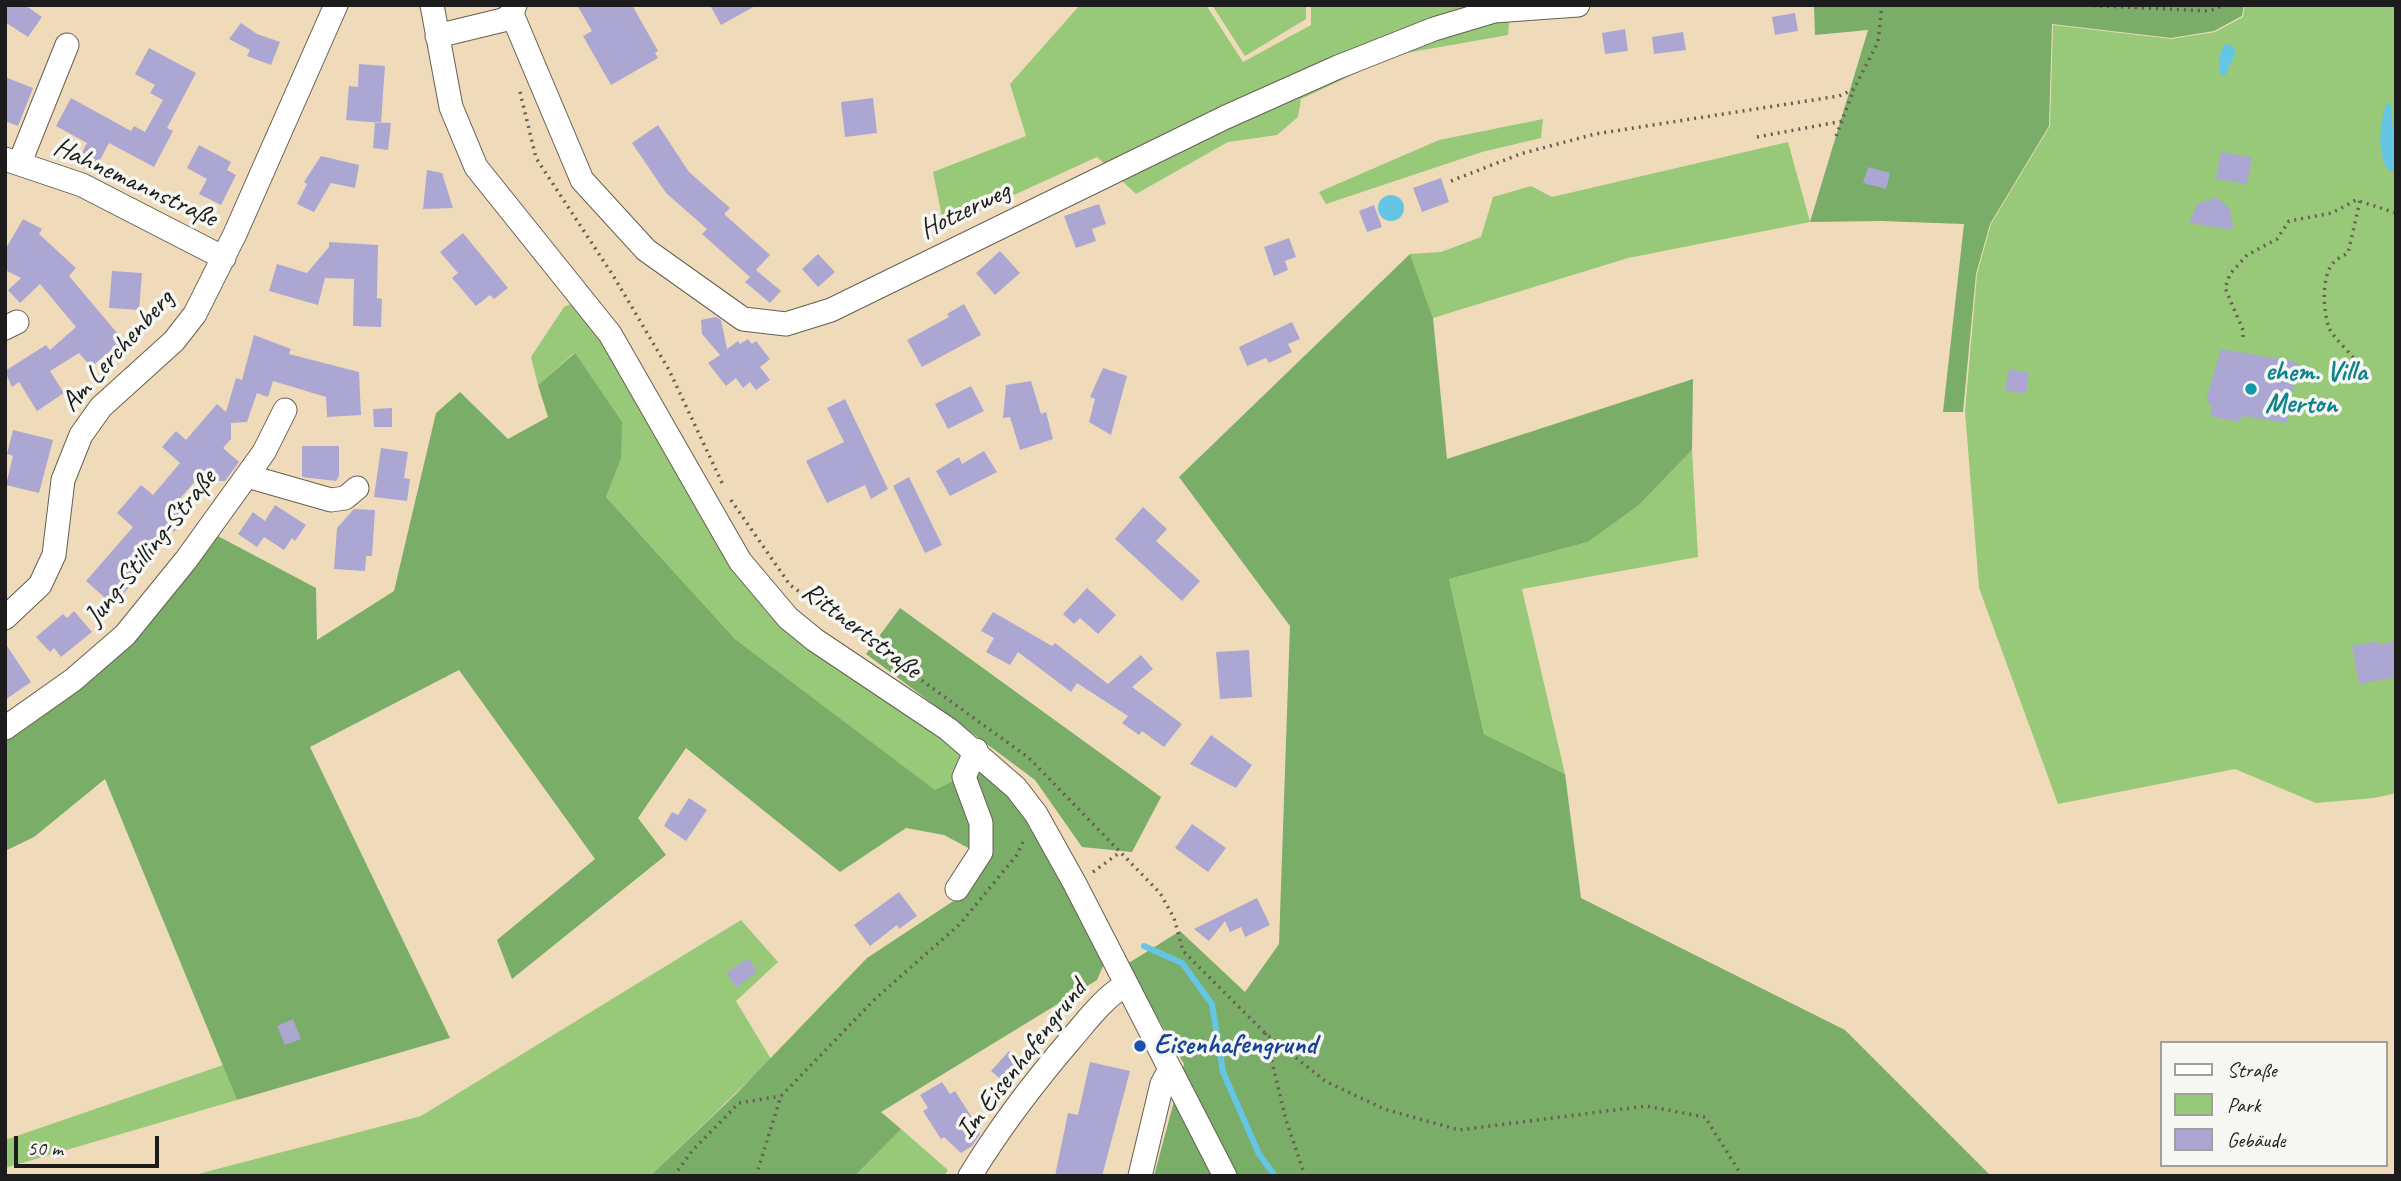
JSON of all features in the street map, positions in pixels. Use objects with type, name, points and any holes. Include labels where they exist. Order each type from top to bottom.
[{"type":"street","name":"Am Lerchenberg","points":[[5,618],[40,585],[54,555],[63,480],[69,458],[81,435],[101,407],[174,341],[195,314],[224,258],[319,51],[336,5]]},
{"type":"street","name":"Rittnertstraße","points":[[432,5],[451,107],[477,167],[610,334],[740,561],[773,602],[815,640],[975,750],[1016,788],[1036,814],[1075,884],[1225,1176]]},
{"type":"street","name":"Hotzerweg","points":[[514,10],[582,180],[646,250],[721,304],[743,319],[786,324],[831,310],[1226,117],[1338,67],[1434,29],[1494,11],[1578,5]]},
{"type":"street","points":[[437,36],[503,20],[514,10]]},
{"type":"street","name":"Hahnemannstraße","points":[[67,45],[13,160],[82,185],[224,258]]},
{"type":"street","name":"Jung-Stilling-Straße","points":[[5,728],[73,680],[125,635],[186,560],[247,476],[264,452],[285,410]]},
{"type":"street","points":[[247,476],[331,499],[345,498],[357,488]]},
{"type":"street","points":[[957,889],[981,852],[981,823],[964,777],[975,750]]},
{"type":"street","name":"Im Eisenhafengrund","points":[[970,1176],[1021,1100],[1107,996],[1125,985]]},
{"type":"street","points":[[1140,1176],[1162,1084],[1169,1071]]},
{"type":"path","points":[[1836,136],[1854,89],[1878,41],[1882,5]]},
{"type":"path","points":[[2079,5],[2210,11],[2224,5]]},
{"type":"path","points":[[517,79],[536,158],[614,276],[669,370],[727,494],[790,585],[1029,758],[1160,893],[1174,918],[1183,951],[1265,1033],[1325,1082],[1384,1109],[1459,1130],[1646,1106],[1705,1117],[1742,1176]]},
{"type":"path","points":[[1451,181],[1520,155],[1595,134],[1815,100],[1854,89]]},
{"type":"path","points":[[1757,137],[1843,121]]},
{"type":"path","points":[[2243,337],[2243,330],[2225,289],[2230,274],[2255,248],[2277,239],[2289,222],[2332,213],[2356,200],[2396,213]]},
{"type":"path","points":[[2360,201],[2347,253],[2333,263],[2326,275],[2326,312],[2330,330],[2350,350],[2361,367]]},
{"type":"path","points":[[756,1176],[781,1096],[876,998],[960,924],[1016,856],[1036,814]]},
{"type":"path","points":[[1075,884],[1119,853]]},
{"type":"path","points":[[1265,1033],[1286,1120],[1305,1176]]},
{"type":"path","points":[[674,1176],[692,1151],[739,1103],[781,1096]]},
{"type":"green space","points":[[1080,5],[1206,5],[1243,62],[1311,25],[1311,5],[1511,5],[1508,35],[1395,55],[1301,99],[1298,117],[1277,135],[1228,142],[1136,194],[1097,157],[944,227],[933,172],[1026,136],[1010,84]]},
{"type":"green space","points":[[1212,5],[1306,5],[1306,19],[1245,56]]},
{"type":"green space","points":[[1814,5],[2244,5],[2242,16],[2214,31],[2171,38],[2052,24],[2049,126],[1990,224],[1976,274],[1963,412],[1943,412],[1964,224],[1810,222],[1868,30],[1815,35]]},
{"type":"green space","points":[[2245,5],[2396,5],[2396,793],[2374,798],[2316,803],[2235,769],[2058,804],[1979,588],[1965,411],[1977,274],[1991,224],[2050,126],[2053,25],[2171,39],[2215,32],[2243,17]]},
{"type":"green space","points":[[1543,119],[1541,138],[1482,152],[1326,204],[1319,192],[1439,140]]},
{"type":"green space","points":[[1788,142],[1810,222],[1628,258],[1433,318],[1410,254],[1441,252],[1481,237],[1493,197],[1531,186],[1552,197]]},
{"type":"green space","points":[[1410,254],[1433,318],[1447,459],[1693,379],[1692,450],[1639,505],[1588,542],[1449,579],[1484,734],[1565,774],[1581,898],[1845,1030],[1991,1176],[1154,1176],[1184,1064],[1127,964],[1180,931],[1245,992],[1279,944],[1290,626],[1179,477]]},
{"type":"green space","points":[[573,303],[616,362],[682,484],[737,573],[980,768],[936,791],[735,639],[606,497],[621,459],[574,353],[538,385],[531,357],[564,307]]},
{"type":"green space","points":[[575,353],[622,422],[621,459],[606,497],[735,639],[935,790],[980,768],[1023,810],[1106,959],[1097,980],[881,1112],[901,1129],[855,1176],[650,1176],[737,1093],[867,958],[958,898],[987,858],[944,835],[906,828],[840,872],[686,748],[638,818],[666,855],[512,979],[497,940],[595,859],[459,670],[310,747],[450,1038],[237,1100],[105,779],[34,837],[5,851],[5,732],[67,692],[214,534],[316,588],[317,640],[394,591],[436,413],[460,392],[508,439],[548,417],[538,385]]},
{"type":"green space","points":[[1692,450],[1698,557],[1522,589],[1565,774],[1484,734],[1449,579],[1588,542],[1639,505]]},
{"type":"green space","points":[[900,608],[1161,797],[1132,852],[1082,847],[1035,780],[866,654]]},
{"type":"green space","points":[[741,920],[778,962],[736,1001],[771,1059],[650,1176],[190,1176],[421,1116]]},
{"type":"green space","points":[[223,1065],[237,1100],[5,1168],[5,1140]]},
{"type":"green space","points":[[901,1129],[948,1170],[944,1176],[855,1176]]},
{"type":"water","points":[[2230,44],[2236,52],[2225,76],[2220,74],[2219,57],[2224,45]]},
{"type":"water","points":[[2387,103],[2391,105],[2396,172],[2388,170],[2382,155],[2381,128]]},
{"type":"water","points":[[1391,195],[1400,199],[1404,208],[1400,217],[1391,221],[1382,217],[1378,208],[1382,199]]},
{"type":"building","points":[[5,5],[25,5],[42,17],[28,37],[5,22]]},
{"type":"building","points":[[577,5],[632,5],[658,51],[655,53],[658,58],[611,85],[583,36],[592,31]]},
{"type":"building","points":[[710,5],[757,5],[721,25]]},
{"type":"building","points":[[1795,13],[1798,31],[1775,35],[1772,17]]},
{"type":"building","points":[[241,23],[257,34],[280,42],[271,65],[247,56],[250,50],[229,39]]},
{"type":"building","points":[[1625,29],[1628,51],[1605,54],[1602,33]]},
{"type":"building","points":[[1683,32],[1686,50],[1654,54],[1652,37]]},
{"type":"building","points":[[149,48],[196,73],[167,128],[173,131],[154,167],[109,143],[93,173],[76,164],[87,143],[56,126],[71,98],[131,131],[134,126],[145,132],[163,100],[150,93],[155,85],[135,74]]},
{"type":"building","points":[[359,64],[385,66],[381,123],[346,120],[349,86],[358,87]]},
{"type":"building","points":[[5,77],[33,88],[18,126],[5,121]]},
{"type":"building","points":[[873,98],[877,133],[845,137],[841,102]]},
{"type":"building","points":[[375,122],[391,123],[388,150],[373,148]]},
{"type":"building","points":[[658,125],[689,172],[730,208],[724,214],[770,255],[756,270],[781,291],[770,303],[745,282],[750,277],[702,234],[707,229],[666,193],[632,143]]},
{"type":"building","points":[[199,145],[231,162],[227,170],[236,175],[221,205],[199,194],[207,179],[187,168]]},
{"type":"building","points":[[2221,152],[2252,157],[2247,184],[2216,179]]},
{"type":"building","points":[[321,156],[359,165],[355,188],[331,183],[314,212],[297,204],[307,184],[304,182]]},
{"type":"building","points":[[1868,167],[1890,173],[1886,189],[1863,183]]},
{"type":"building","points":[[427,170],[442,173],[453,208],[423,209]]},
{"type":"building","points":[[1441,178],[1449,202],[1422,212],[1413,188]]},
{"type":"building","points":[[2216,197],[2230,209],[2233,230],[2189,223],[2197,204]]},
{"type":"building","points":[[1099,204],[1106,224],[1092,229],[1096,241],[1076,248],[1064,216]]},
{"type":"building","points":[[1374,205],[1382,227],[1367,232],[1359,211]]},
{"type":"building","points":[[23,219],[42,229],[39,234],[76,268],[69,276],[123,340],[91,367],[79,353],[50,371],[64,393],[37,411],[19,382],[12,387],[5,371],[46,345],[50,350],[76,327],[40,284],[20,303],[8,290],[21,278],[5,270],[5,250]]},
{"type":"building","points":[[463,233],[508,288],[494,299],[490,295],[476,306],[452,278],[458,273],[440,252]]},
{"type":"building","points":[[1289,238],[1296,257],[1285,261],[1288,270],[1274,276],[1264,247]]},
{"type":"building","points":[[329,242],[378,245],[377,298],[382,299],[381,327],[353,326],[354,279],[325,278],[318,305],[269,291],[277,264],[307,273],[329,247]]},
{"type":"building","points":[[1000,251],[1020,273],[995,295],[976,273]]},
{"type":"building","points":[[818,254],[835,272],[818,287],[802,269]]},
{"type":"building","points":[[112,271],[142,273],[139,310],[109,308]]},
{"type":"building","points":[[964,304],[981,335],[922,367],[907,340],[949,317],[947,314]]},
{"type":"building","points":[[716,317],[721,320],[727,349],[738,341],[740,344],[748,339],[752,344],[756,341],[770,359],[760,367],[770,380],[756,390],[750,382],[743,388],[736,378],[726,386],[708,363],[720,355],[702,334],[701,320]]},
{"type":"building","points":[[1292,322],[1300,339],[1288,344],[1292,352],[1269,363],[1266,358],[1247,366],[1239,347]]},
{"type":"building","points":[[254,335],[291,349],[289,354],[359,372],[361,415],[327,417],[326,397],[273,381],[268,397],[257,393],[247,422],[231,423],[231,439],[223,448],[239,462],[225,481],[217,481],[204,471],[177,502],[190,513],[174,532],[166,525],[142,553],[152,562],[113,605],[86,581],[133,527],[117,513],[141,485],[153,495],[180,463],[162,447],[176,431],[186,440],[217,404],[226,412],[236,378],[242,380]]},
{"type":"building","name":"ehem. Villa Merton","points":[[2221,349],[2298,362],[2287,423],[2243,416],[2238,422],[2210,416],[2212,406],[2206,400]]},
{"type":"building","points":[[1103,368],[1127,376],[1111,435],[1089,422],[1095,399],[1090,397]]},
{"type":"building","points":[[2009,369],[2029,373],[2026,394],[2005,390]]},
{"type":"building","points":[[1031,381],[1041,414],[1046,412],[1053,439],[1020,450],[1010,417],[1003,418],[1006,385]]},
{"type":"building","points":[[971,386],[984,411],[948,429],[935,404]]},
{"type":"building","points":[[845,399],[888,489],[871,499],[865,485],[827,503],[806,461],[844,442],[827,408]]},
{"type":"building","points":[[392,408],[392,427],[374,427],[373,409]]},
{"type":"building","points":[[13,430],[53,440],[39,493],[6,485],[13,456],[7,454]]},
{"type":"building","points":[[302,446],[339,446],[339,476],[336,481],[302,477]]},
{"type":"building","points":[[381,448],[408,452],[404,478],[410,479],[407,501],[374,497]]},
{"type":"building","points":[[984,451],[997,472],[950,496],[936,471],[959,457],[962,464]]},
{"type":"building","points":[[909,477],[942,545],[925,553],[893,486]]},
{"type":"building","points":[[275,505],[306,525],[295,541],[292,538],[284,550],[264,537],[257,547],[238,534],[253,512],[265,521]]},
{"type":"building","points":[[1143,507],[1167,529],[1156,541],[1200,581],[1182,601],[1115,539]]},
{"type":"building","points":[[354,509],[375,510],[372,556],[366,556],[365,571],[334,569],[337,528]]},
{"type":"building","points":[[1087,588],[1116,615],[1098,634],[1080,618],[1074,624],[1063,614]]},
{"type":"building","points":[[74,611],[92,632],[61,657],[54,648],[50,652],[36,637],[63,614],[67,618]]},
{"type":"building","points":[[993,612],[1052,646],[1055,643],[1108,684],[1141,655],[1153,669],[1132,687],[1182,724],[1164,747],[1142,731],[1139,735],[1122,723],[1128,716],[1077,683],[1071,692],[1018,652],[1010,665],[986,652],[994,638],[981,631]]},
{"type":"building","points":[[2377,641],[2378,645],[2396,641],[2396,677],[2359,684],[2352,646]]},
{"type":"building","points":[[5,643],[31,682],[5,700]]},
{"type":"building","points":[[1249,650],[1252,697],[1220,699],[1216,652]]},
{"type":"building","points":[[1211,735],[1252,765],[1236,788],[1190,764]]},
{"type":"building","points":[[689,798],[707,810],[686,841],[664,826],[672,812],[678,815]]},
{"type":"building","points":[[1192,824],[1226,848],[1208,872],[1175,848]]},
{"type":"building","points":[[899,892],[917,916],[899,929],[897,925],[870,946],[854,925]]},
{"type":"building","points":[[1257,898],[1270,925],[1245,937],[1241,927],[1230,932],[1225,921],[1209,941],[1194,929]]},
{"type":"building","points":[[748,958],[757,972],[736,987],[726,973]]},
{"type":"building","points":[[293,1019],[301,1039],[285,1045],[277,1026]]},
{"type":"building","points":[[1009,1051],[1027,1067],[1010,1087],[991,1071]]},
{"type":"building","points":[[1090,1062],[1130,1071],[1102,1176],[1055,1176],[1068,1113],[1078,1115]]},
{"type":"building","points":[[942,1082],[950,1094],[955,1091],[973,1119],[968,1122],[980,1134],[972,1146],[961,1153],[944,1137],[941,1139],[923,1111],[928,1108],[920,1095]]},
{"type":"waterway","points":[[1144,946],[1182,963],[1212,1004],[1223,1072],[1259,1154],[1275,1176]]},
{"type":"place","name":"ehem. Villa Merton","points":[[2251,389]]},
{"type":"place","name":"Eisenhafengrund","points":[[1140,1046]]}]
